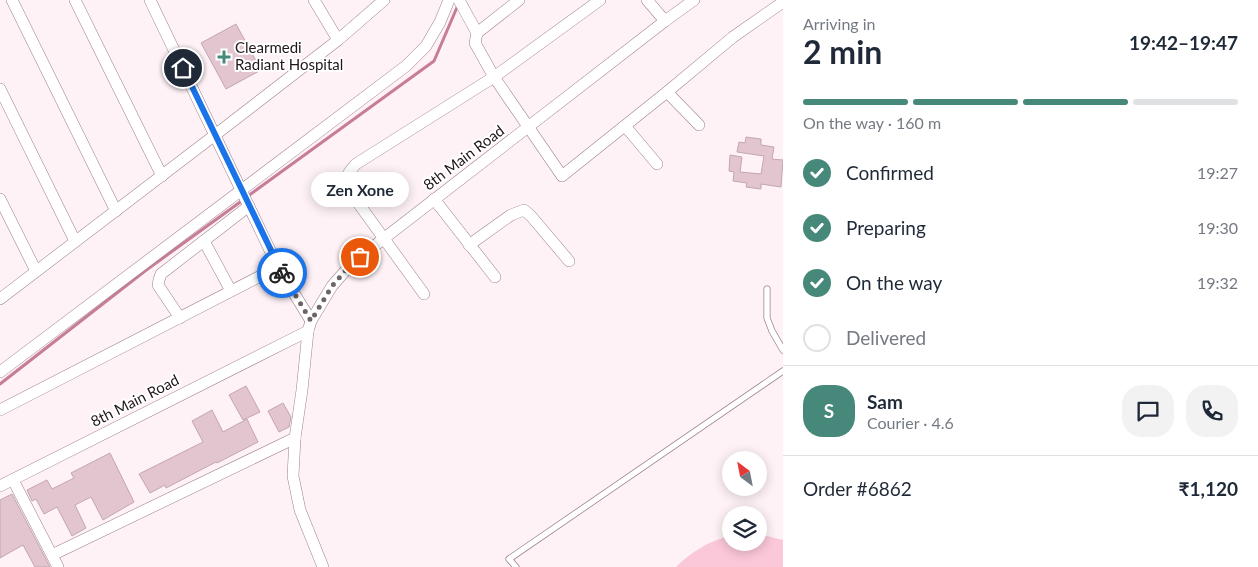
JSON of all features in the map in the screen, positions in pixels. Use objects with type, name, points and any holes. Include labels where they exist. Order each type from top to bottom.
[{"type":"street","points":[[12,0],[116,211]]},
{"type":"street","points":[[75,0],[162,176]]},
{"type":"street","points":[[150,0],[278,267],[310,326],[295,438],[293,476],[300,510],[323,567]]},
{"type":"street","points":[[314,0],[338,40]]},
{"type":"street","points":[[0,299],[338,40],[384,0]]},
{"type":"street","points":[[0,372],[406,66],[426,46],[440,22],[449,0]]},
{"type":"street","points":[[477,33],[520,0]]},
{"type":"street","points":[[424,294],[348,189],[346,182],[348,172],[356,164],[494,77],[600,0]]},
{"type":"street","points":[[647,0],[665,21]]},
{"type":"street","name":"8th Main Road","points":[[0,486],[310,326],[332,286],[360,257],[694,0]]},
{"type":"street","points":[[463,2],[477,33],[476,43],[494,77],[562,176],[733,37],[783,2]]},
{"type":"street","points":[[0,89],[75,241]]},
{"type":"street","points":[[667,92],[699,125]]},
{"type":"street","points":[[625,126],[657,164]]},
{"type":"street","points":[[0,199],[36,271]]},
{"type":"street","points":[[434,199],[495,277]]},
{"type":"street","points":[[180,318],[158,285],[161,274],[249,206]]},
{"type":"street","points":[[470,245],[511,215],[524,210],[569,261]]},
{"type":"street","points":[[204,241],[231,291]]},
{"type":"street","points":[[0,410],[278,267]]},
{"type":"street","points":[[52,555],[295,438]]},
{"type":"street","points":[[13,480],[58,567]]},
{"type":"lane","points":[[766,289],[767,318],[783,350]]},
{"type":"lane","points":[[516,567],[509,558],[783,371]]},
{"type":"shaded area","points":[[767,536],[783,540],[783,567],[676,567],[688,556],[722,538],[722,551],[767,551]]},
{"type":"building","points":[[236,24],[261,70],[226,89],[201,43]]},
{"type":"building","points":[[746,137],[761,139],[761,145],[774,147],[772,159],[783,160],[781,187],[761,184],[761,189],[746,187],[747,183],[733,181],[734,172],[729,171],[730,155],[742,157],[740,172],[761,174],[764,156],[737,152],[739,142],[745,143]]},
{"type":"building","points":[[246,386],[260,412],[243,420],[229,395]]},
{"type":"building","points":[[283,403],[291,417],[289,427],[279,432],[268,411]]},
{"type":"building","points":[[212,410],[223,432],[247,419],[258,442],[166,488],[165,485],[150,493],[139,474],[203,442],[192,421]]},
{"type":"building","points":[[110,453],[134,502],[103,520],[91,497],[75,505],[86,528],[72,536],[57,507],[44,514],[36,499],[32,501],[27,490],[47,480],[52,489],[74,478],[71,473]]},
{"type":"building","points":[[12,494],[50,567],[35,567],[23,545],[0,558],[0,500]]},
{"type":"waterway","points":[[248,196],[434,61],[458,5]]},
{"type":"waterway","points":[[0,384],[145,271],[243,200]]},
{"type":"way so far","points":[[282,273],[311,321],[332,286],[360,257]]},
{"type":"place","name":"Clearmedi Radiant Hospital","points":[[224,57]]},
{"type":"place","name":"Zen Xone","points":[[360,257]]},
{"type":"route","points":[[183,68],[282,273]]}]
